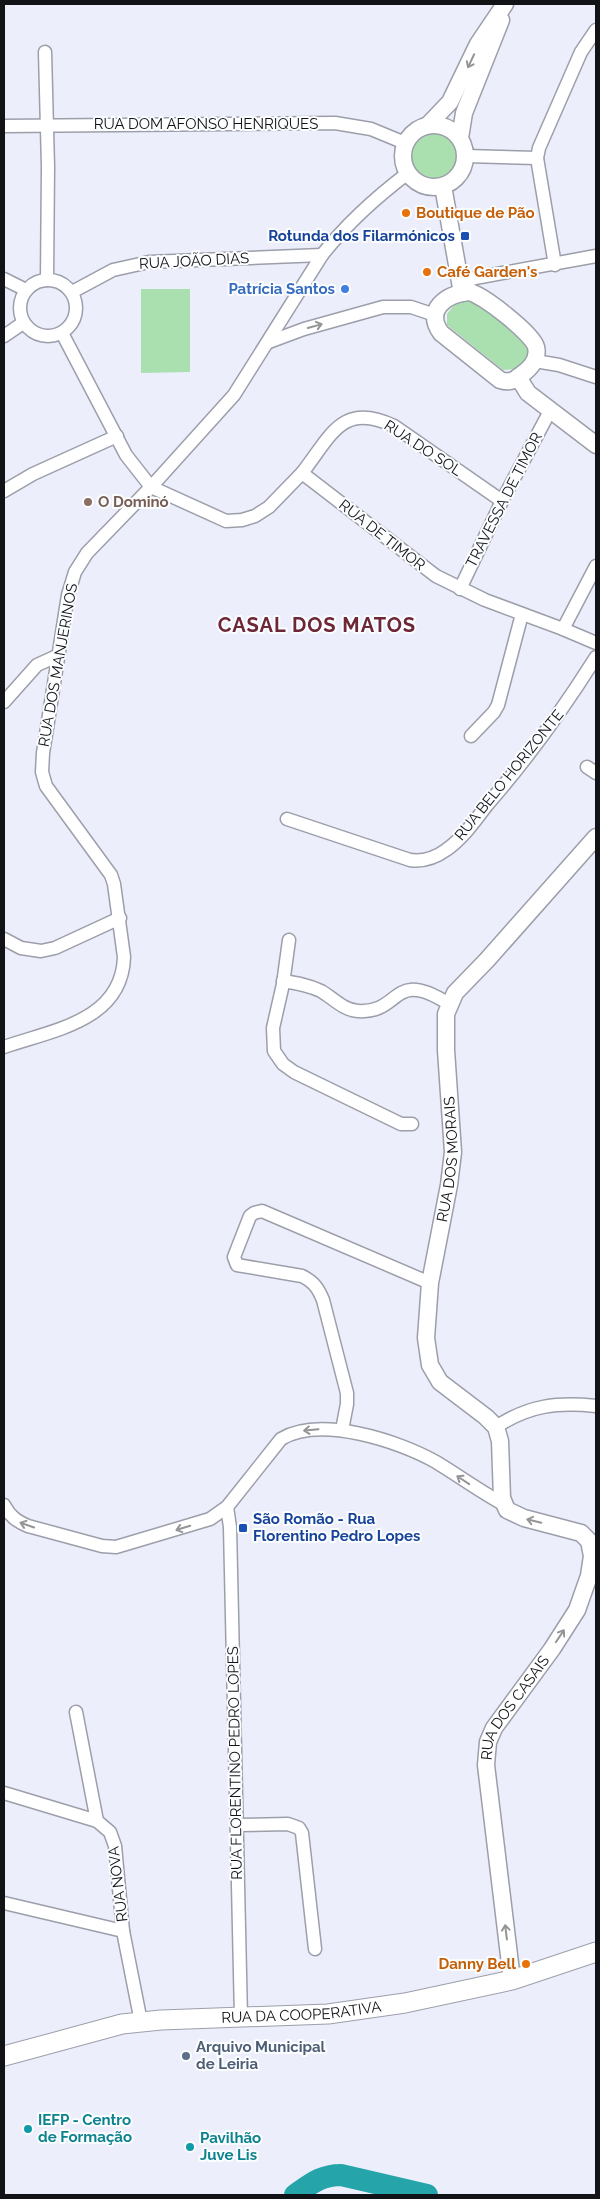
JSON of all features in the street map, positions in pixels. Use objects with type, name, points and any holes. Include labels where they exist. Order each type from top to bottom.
[{"type":"main road","name":"RUA DA COOPERATIVA","points":[[4,2056],[107,2028],[141,2022],[195,2018],[320,2014],[463,1992],[512,1980],[596,1952]]},
{"type":"street","points":[[506,4],[464,113],[460,138],[466,156],[464,166],[459,176],[443,186],[431,187],[422,185],[408,173],[404,164],[402,153],[405,143],[410,134],[428,124],[450,102],[478,44],[506,4]]},
{"type":"street","points":[[555,265],[537,158],[543,137],[579,57],[596,30]]},
{"type":"street","points":[[45,52],[47,280]]},
{"type":"street","name":"RUA DOM AFONSO HENRIQUES","points":[[4,126],[335,123],[371,129],[405,143]]},
{"type":"street","points":[[428,124],[446,126],[460,138]]},
{"type":"street","points":[[466,156],[537,158]]},
{"type":"street","name":"RUA DOS MANJERINOS","points":[[4,1047],[94,1014],[110,1000],[122,980],[124,969],[120,918],[111,875],[46,786],[42,772],[68,595],[80,562],[95,544],[151,488],[234,395],[269,342],[322,254],[355,216],[408,173]]},
{"type":"street","points":[[443,186],[462,288]]},
{"type":"street","name":"RUA JOÃO DIAS","points":[[72,292],[113,270],[148,262],[322,254]]},
{"type":"street","points":[[462,288],[478,294],[528,335],[536,344],[537,354],[535,361],[518,377],[505,382],[441,334],[436,327],[435,315],[444,301],[475,278],[555,265],[596,256]]},
{"type":"street","points":[[4,279],[26,290]]},
{"type":"street","points":[[47,280],[65,285],[72,292],[76,310],[69,327],[62,333],[45,337],[36,334],[23,323],[20,306],[26,290],[39,281],[47,280]]},
{"type":"street","points":[[269,342],[304,329],[383,307],[411,307],[435,315]]},
{"type":"street","points":[[4,336],[23,323]]},
{"type":"street","points":[[62,333],[126,455],[151,488],[226,521],[242,520],[255,516],[269,507],[302,473]]},
{"type":"street","points":[[535,361],[559,365],[596,378]]},
{"type":"street","points":[[518,377],[528,393],[596,445]]},
{"type":"street","name":"TRAVESSA DE TIMOR","points":[[460,589],[502,501],[550,410]]},
{"type":"street","name":"RUA DO SOL","points":[[302,473],[338,428],[349,419],[364,417],[380,419],[394,426],[502,501]]},
{"type":"street","points":[[4,491],[33,474],[117,436]]},
{"type":"street","name":"RUA DE TIMOR","points":[[302,473],[436,576],[460,589],[596,643]]},
{"type":"street","points":[[563,630],[596,566]]},
{"type":"street","points":[[471,736],[498,705],[522,614]]},
{"type":"street","points":[[4,702],[37,666],[59,655]]},
{"type":"street","name":"RUA BELO HORIZONTE","points":[[287,819],[410,860],[420,861],[434,858],[457,842],[545,736],[596,657]]},
{"type":"street","name":"RUA DOS MORAIS","points":[[496,1427],[486,1416],[445,1386],[432,1370],[426,1347],[430,1283],[452,1162],[446,1050],[446,1023],[449,1004],[461,985],[487,960],[596,837]]},
{"type":"street","points":[[4,939],[21,948],[41,951],[55,948],[120,918]]},
{"type":"street","points":[[289,940],[283,981],[275,1013],[272,1036],[274,1051],[283,1064],[294,1072],[401,1124],[412,1124]]},
{"type":"street","points":[[283,981],[301,984],[319,991],[350,1010],[365,1011],[381,1007],[402,991],[411,990],[428,992],[449,1004]]},
{"type":"street","points":[[342,1430],[347,1393],[323,1300],[318,1288],[312,1281],[302,1276],[237,1265],[234,1257],[250,1216],[262,1211],[430,1283]]},
{"type":"street","points":[[505,1505],[501,1491],[500,1436],[496,1427],[523,1411],[544,1406],[596,1406]]},
{"type":"street","points":[[4,1505],[9,1514],[18,1522],[28,1526],[102,1546],[116,1547],[210,1519],[227,1507],[282,1439],[292,1433],[314,1429],[342,1430],[364,1435],[420,1455],[505,1505]]},
{"type":"street","name":"RUA DOS CASAIS","points":[[505,1505],[508,1510],[524,1518],[581,1533],[588,1541],[592,1556],[586,1589],[577,1610],[552,1649],[497,1722],[488,1742],[486,1765],[512,1980]]},
{"type":"street","name":"RUA FLORENTINO PEDRO LOPES","points":[[227,1507],[230,1527],[241,2018]]},
{"type":"street","points":[[4,1793],[98,1821],[76,1712]]},
{"type":"street","name":"RUA NOVA","points":[[98,1821],[110,1832],[115,1846],[123,1931],[141,2022]]},
{"type":"street","points":[[237,1825],[288,1824],[299,1828],[302,1833],[315,1949]]},
{"type":"street","points":[[4,1904],[123,1931]]},
{"type":"green space","points":[[435,131],[444,133],[452,138],[457,146],[459,155],[457,164],[452,172],[444,177],[435,179],[426,177],[418,172],[413,164],[411,155],[413,146],[418,138],[426,133]]},
{"type":"green space","points":[[141,289],[190,289],[190,372],[141,373]]},
{"type":"green space","points":[[472,299],[528,343],[529,355],[517,369],[503,370],[447,325],[447,314],[458,300]]},
{"type":"waterway","points":[[295,2195],[322,2178],[334,2175],[427,2195]]},
{"type":"place","name":"Boutique de Pão","points":[[406,213]]},
{"type":"place","name":"Rotunda dos Filarmónicos","points":[[465,236]]},
{"type":"place","name":"Café Garden's","points":[[427,272]]},
{"type":"place","name":"Patrícia Santos","points":[[345,289]]},
{"type":"place","name":"O Dominó","points":[[88,502]]},
{"type":"place","name":"São Romão - Rua Florentino Pedro Lopes","points":[[243,1528]]},
{"type":"place","name":"Danny Bell","points":[[526,1964]]},
{"type":"place","name":"Arquivo Municipal de Leiria","points":[[186,2056]]},
{"type":"place","name":"IEFP - Centro de Formação","points":[[28,2129]]},
{"type":"place","name":"Pavilhão Juve Lis","points":[[190,2147]]},
{"type":"district","name":"CASAL DOS MATOS","points":[[317,625]]}]
